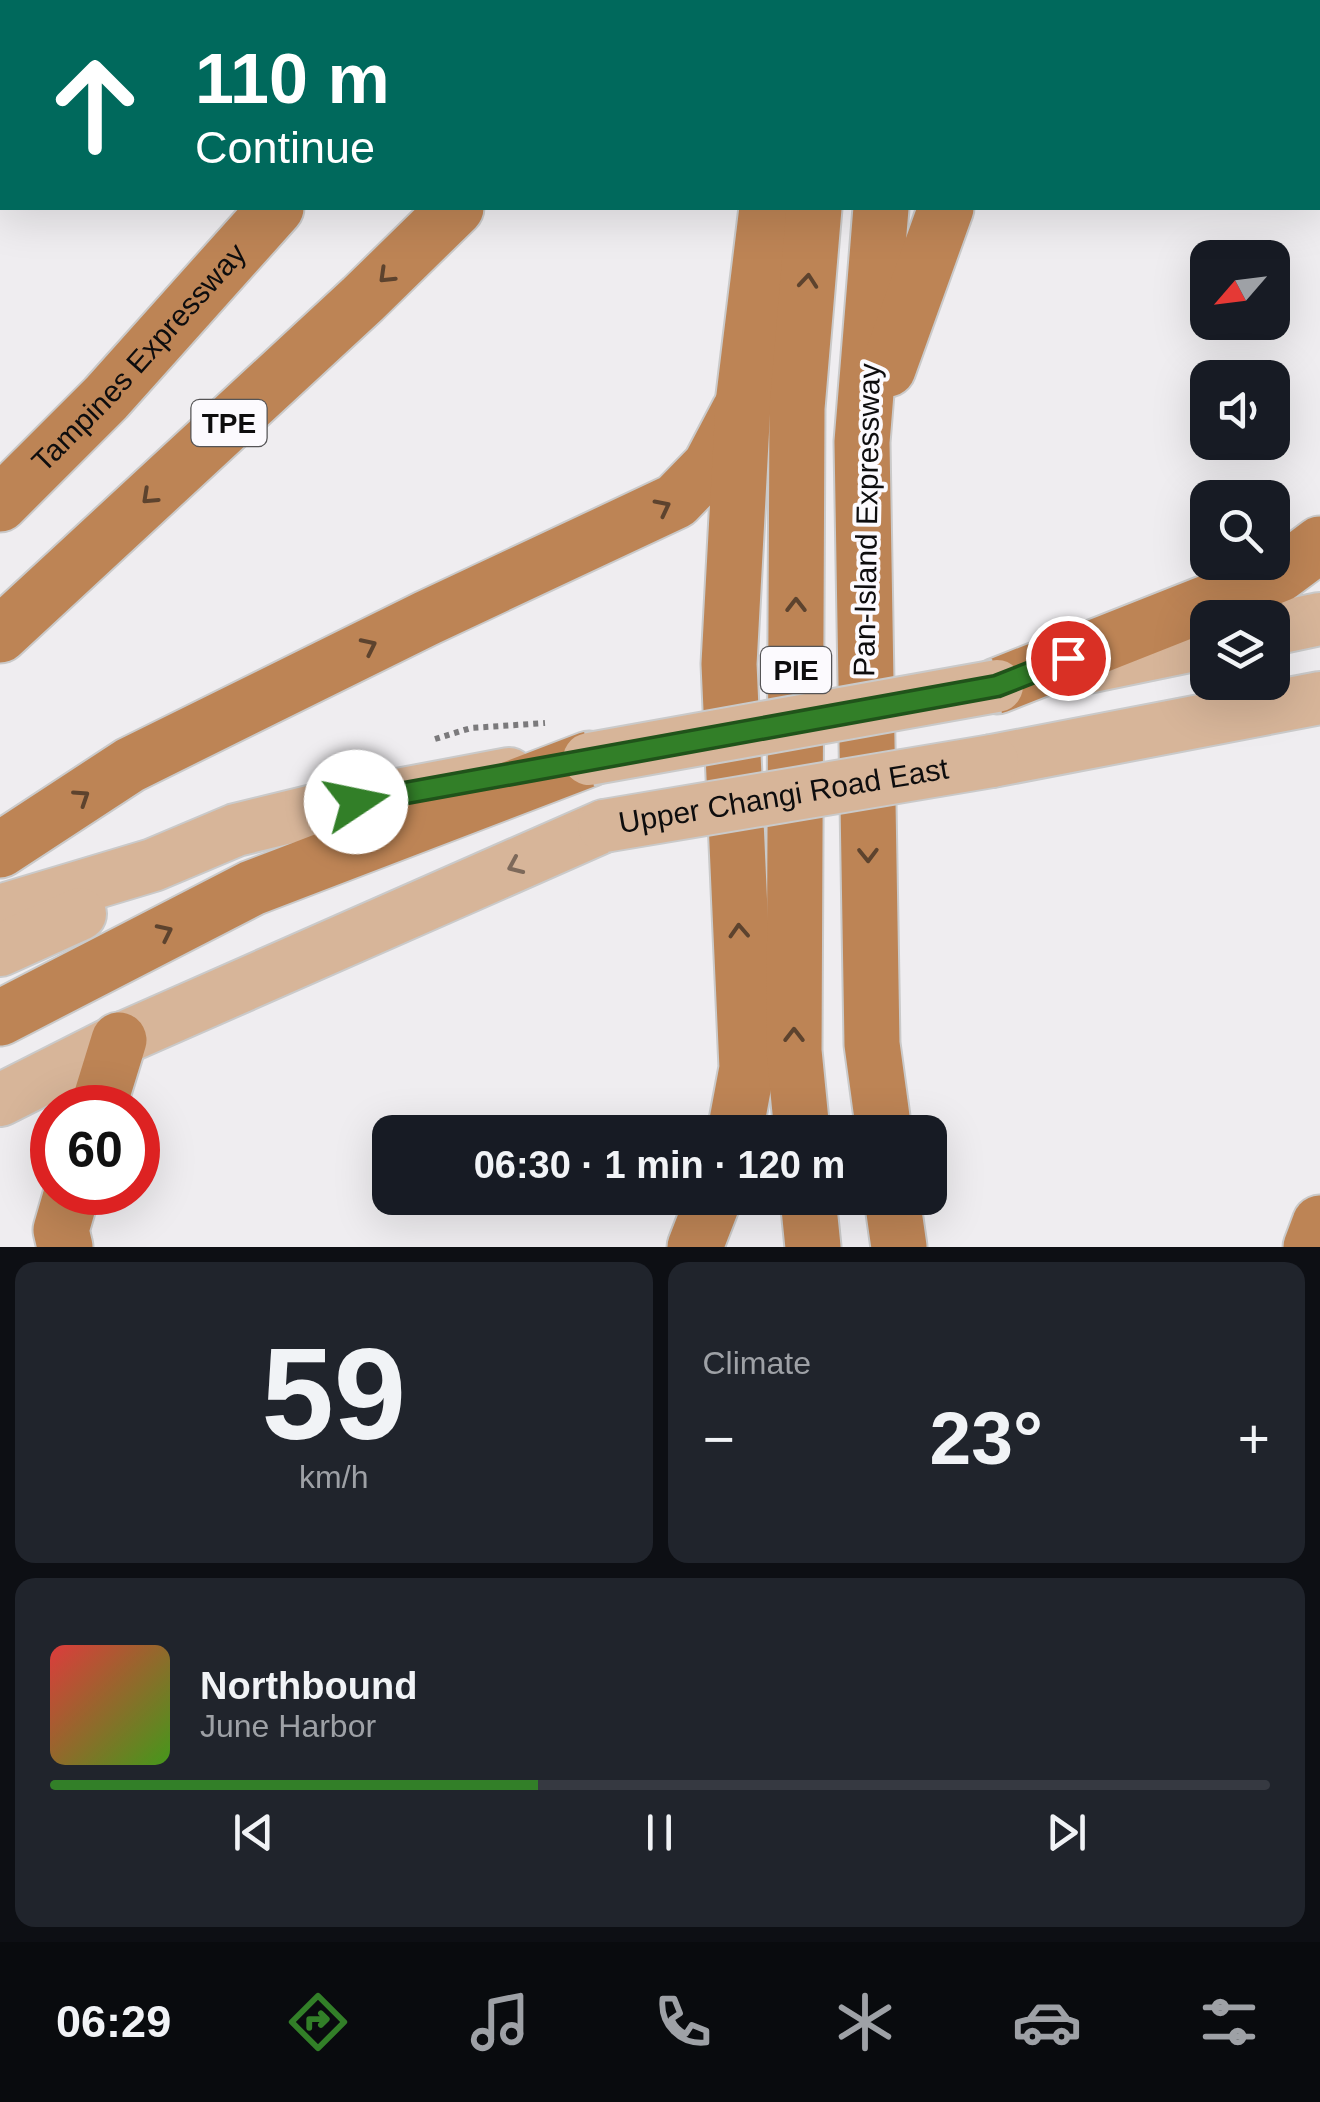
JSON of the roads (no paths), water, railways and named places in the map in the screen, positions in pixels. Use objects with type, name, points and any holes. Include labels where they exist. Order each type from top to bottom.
[{"type":"highway","name":"Tampines Expressway","points":[[0,504],[106,398],[274,210]]},
{"type":"highway","name":"TPE","points":[[0,635],[454,210]]},
{"type":"highway","points":[[738,1115],[747,1068],[728,664],[743,404],[767,210]]},
{"type":"highway","name":"PIE","points":[[800,1115],[794,1051],[797,408],[814,210]]},
{"type":"highway","name":"Pan-Island Expressway","points":[[881,210],[862,442],[872,1044],[882,1115]]},
{"type":"highway","points":[[862,442],[945,210]]},
{"type":"highway","points":[[0,850],[130,766],[427,618],[676,501],[710,466],[743,404]]},
{"type":"highway","points":[[997,686],[1280,574],[1320,544]]},
{"type":"highway","points":[[0,1018],[252,888],[588,759]]},
{"type":"highway","points":[[105,1085],[119,1040]]},
{"type":"highway","points":[[65,1215],[61,1230],[65,1247]]},
{"type":"highway","points":[[695,1247],[707,1215]]},
{"type":"highway","points":[[809,1215],[812,1247]]},
{"type":"highway","points":[[894,1215],[899,1247]]},
{"type":"highway","points":[[1312,1247],[1320,1222]]},
{"type":"main road","points":[[1290,625],[1320,619]]},
{"type":"main road","points":[[0,910],[154,864],[236,830],[301,814],[997,686],[1190,646]]},
{"type":"main road","name":"Upper Changi Road East","points":[[0,1100],[119,1040],[604,826],[992,761],[1320,698]]},
{"type":"main road","points":[[0,950],[87,910],[154,864]]}]
